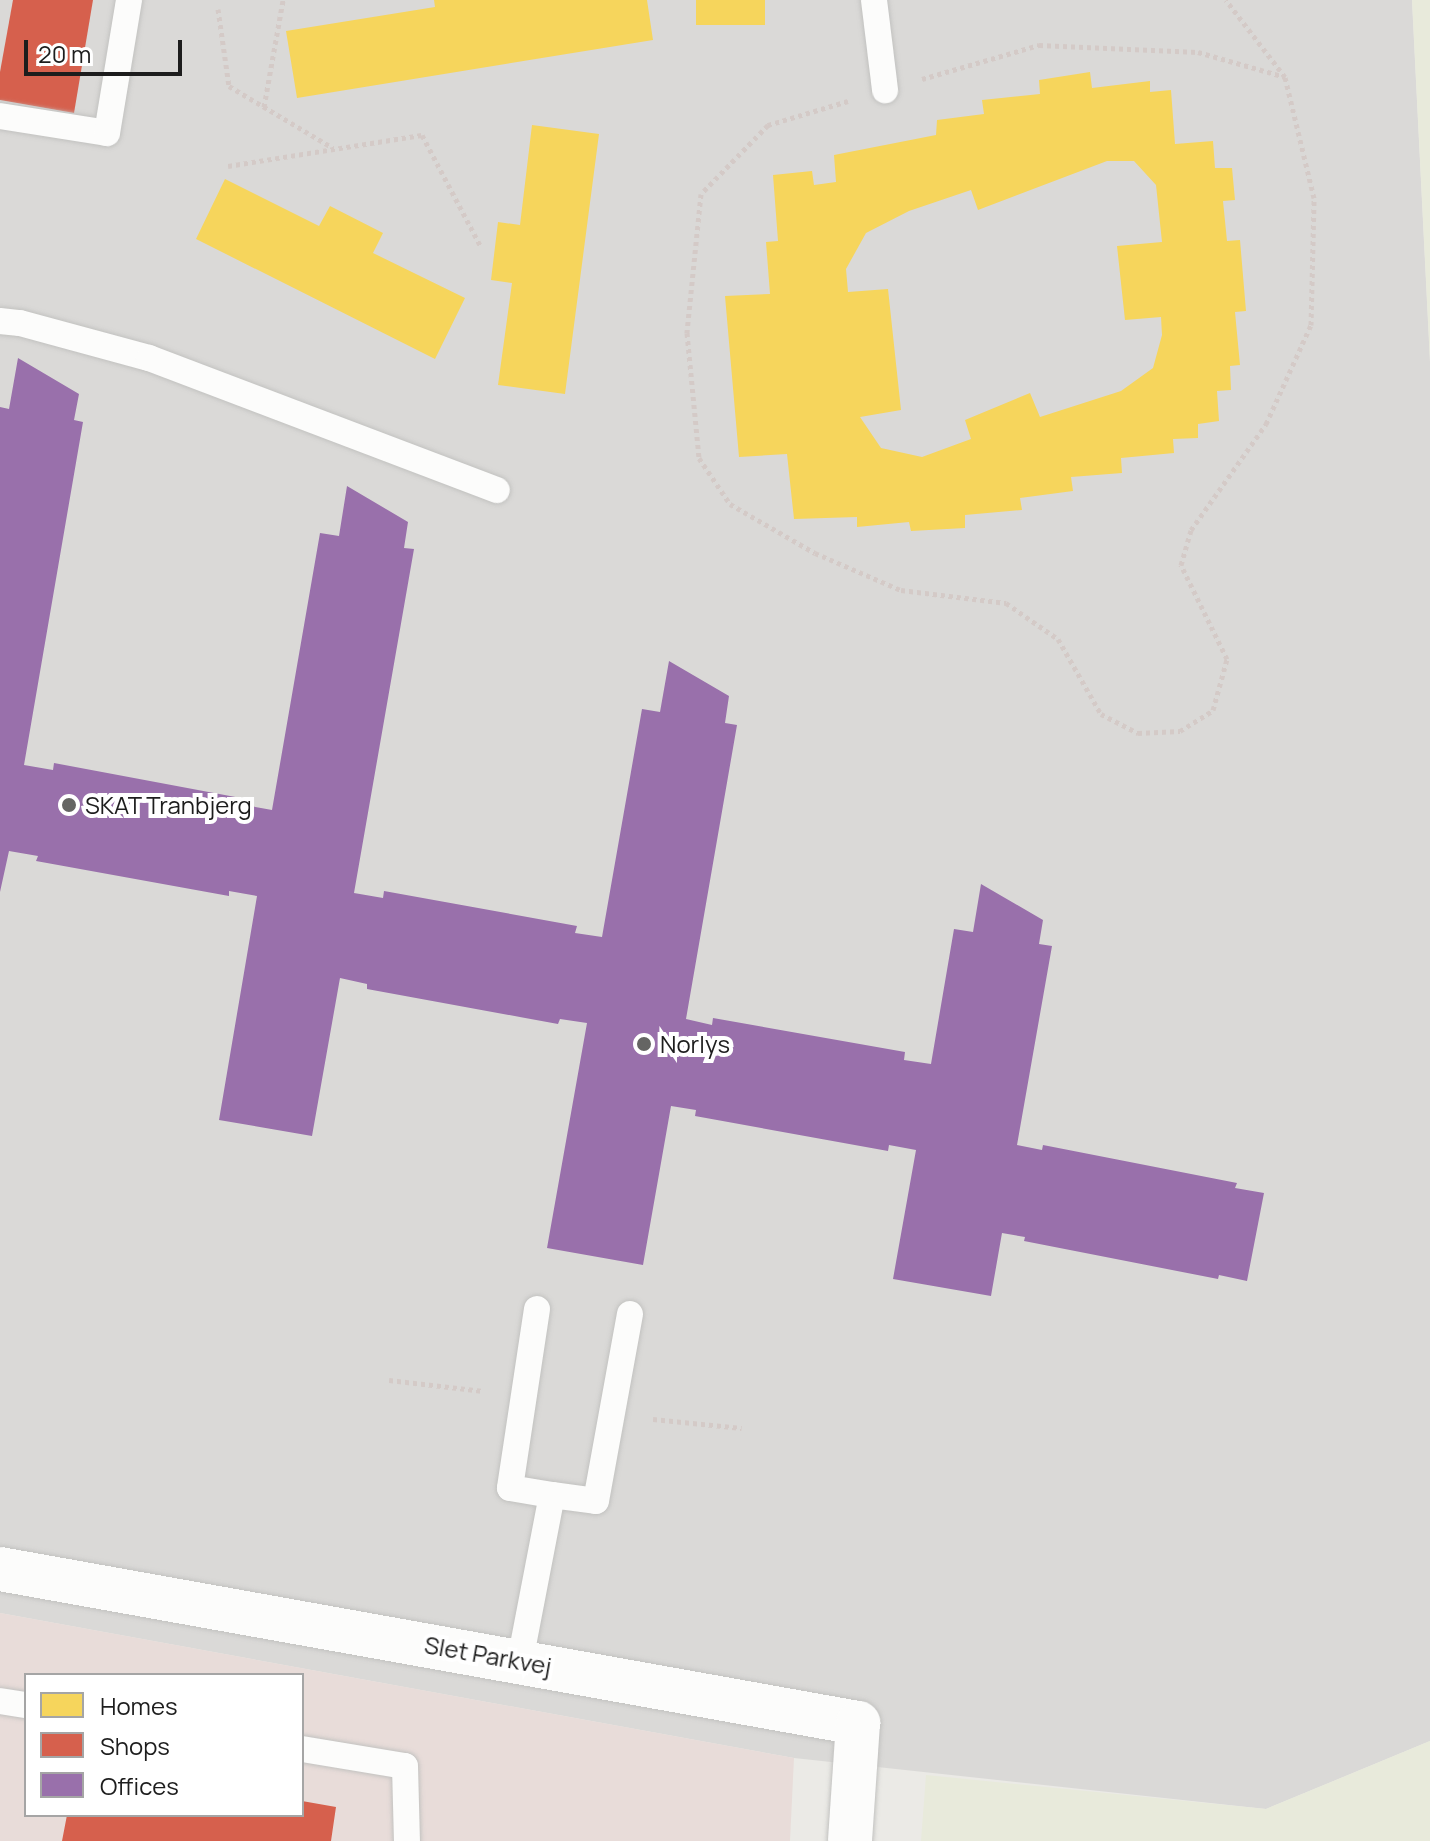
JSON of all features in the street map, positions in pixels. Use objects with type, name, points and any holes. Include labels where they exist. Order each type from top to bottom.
[{"type":"street","name":"Slet Parkvej","points":[[1,1573],[520,1661],[858,1723],[850,1841]]},
{"type":"lane","points":[[0,116],[107,133],[129,0]]},
{"type":"lane","points":[[874,0],[885,90]]},
{"type":"lane","points":[[0,321],[149,358],[497,490]]},
{"type":"lane","points":[[537,1309],[510,1488],[596,1501],[630,1314]]},
{"type":"lane","points":[[520,1661],[552,1495]]},
{"type":"lane","points":[[0,1701],[24,1705]]},
{"type":"lane","points":[[304,1749],[405,1766],[407,1841]]},
{"type":"path","points":[[264,107],[283,0]]},
{"type":"path","points":[[1226,0],[1285,77],[1314,198],[1311,325],[1266,424],[1191,530],[1181,565],[1227,659],[1213,710],[1180,731],[1138,733],[1101,714],[1058,639],[1006,603],[901,590],[815,553],[730,504],[699,458],[687,333],[701,194],[768,125],[1039,45],[1198,52],[1285,77]]},
{"type":"path","points":[[218,9],[229,86],[334,149]]},
{"type":"path","points":[[228,166],[422,135],[481,247]]},
{"type":"path","points":[[389,1380],[524,1396]]},
{"type":"path","points":[[612,1414],[742,1428]]},
{"type":"shaded area","points":[[0,0],[1412,0],[1430,361],[1430,1741],[1266,1809],[794,1758],[0,1613]]},
{"type":"shaded area","points":[[1412,0],[1430,0],[1430,361]]},
{"type":"shaded area","points":[[0,1613],[794,1758],[790,1841],[0,1841]]},
{"type":"shaded area","points":[[1430,1741],[1430,1841],[921,1841],[926,1775],[1266,1809]]},
{"type":"building: Homes","points":[[434,0],[647,0],[653,40],[297,98],[286,31],[435,7]]},
{"type":"building: Homes","points":[[696,0],[765,0],[765,25],[696,25]]},
{"type":"building: Homes","points":[[1090,72],[1092,88],[1150,81],[1150,92],[1171,90],[1175,144],[1213,141],[1215,168],[1232,168],[1235,200],[1223,201],[1227,241],[1240,240],[1246,311],[1235,312],[1240,365],[1230,366],[1231,390],[1217,391],[1219,421],[1198,424],[1198,438],[1173,439],[1174,453],[1121,458],[1122,473],[1071,477],[1073,491],[1020,498],[1022,510],[965,515],[965,528],[911,531],[909,522],[857,527],[857,517],[794,519],[787,454],[739,457],[725,296],[770,294],[766,242],[778,241],[773,175],[812,171],[814,185],[836,182],[834,155],[936,135],[937,120],[984,114],[982,100],[1040,94],[1039,80]],"holes":[[[1107,161],[1134,161],[1156,185],[1162,242],[1117,246],[1125,320],[1161,317],[1162,335],[1153,368],[1121,391],[1040,417],[1030,393],[965,420],[971,439],[922,457],[881,448],[860,417],[901,410],[888,289],[848,292],[846,269],[866,233],[909,211],[971,190],[978,210]]]},
{"type":"building: Homes","points":[[532,125],[599,134],[565,394],[498,385],[512,283],[491,280],[498,222],[520,225]]},
{"type":"building: Homes","points":[[225,179],[319,226],[330,206],[383,233],[373,253],[465,298],[435,359],[196,239]]},
{"type":"building: Shops","points":[[13,0],[93,0],[74,113],[0,100],[0,72]]},
{"type":"building: Shops","points":[[304,1801],[336,1807],[331,1841],[62,1841],[67,1817],[304,1817]]},
{"type":"building: Offices","points":[[18,358],[79,394],[74,420],[83,422],[24,765],[53,770],[54,763],[246,799],[245,805],[272,810],[320,533],[339,536],[347,486],[408,522],[404,548],[414,549],[354,893],[383,898],[384,891],[577,926],[575,933],[602,937],[642,709],[660,712],[669,661],[729,696],[725,723],[737,725],[686,1019],[712,1025],[713,1018],[905,1052],[904,1060],[931,1064],[954,929],[973,932],[981,884],[1043,920],[1039,944],[1052,946],[1017,1145],[1042,1150],[1043,1145],[1237,1183],[1235,1188],[1264,1193],[1247,1281],[1219,1275],[1218,1279],[1024,1241],[1025,1237],[1002,1233],[991,1296],[893,1279],[916,1150],[889,1145],[888,1151],[695,1116],[696,1110],[671,1106],[643,1265],[547,1248],[587,1023],[560,1019],[558,1024],[367,989],[367,984],[340,978],[312,1136],[219,1120],[257,896],[229,891],[229,896],[36,861],[38,856],[9,851],[0,892],[0,407],[9,409]]},
{"type":"place","name":"SKAT Tranbjerg","points":[[69,805]]},
{"type":"place","name":"Norlys","points":[[644,1044]]}]
